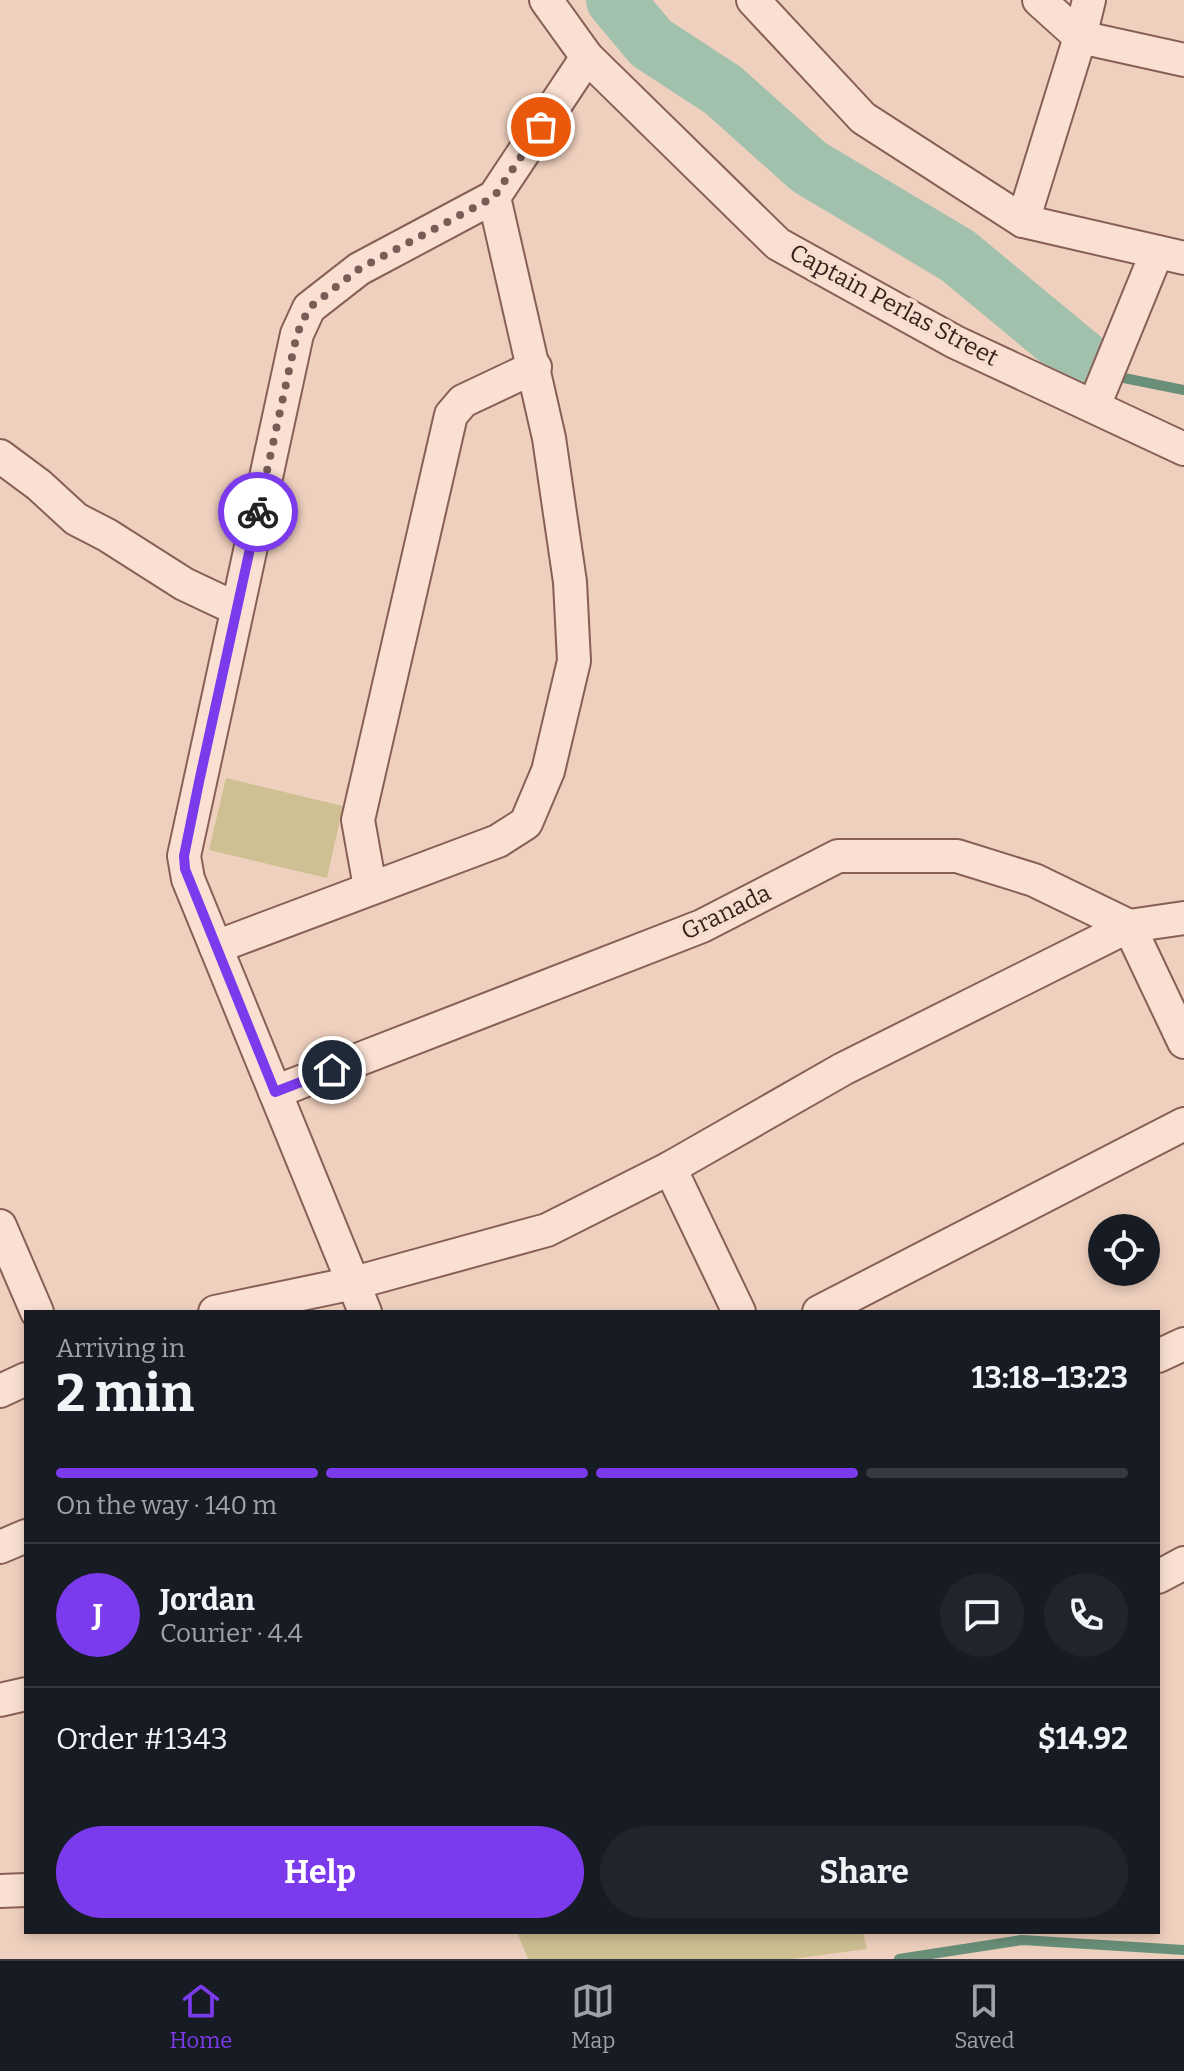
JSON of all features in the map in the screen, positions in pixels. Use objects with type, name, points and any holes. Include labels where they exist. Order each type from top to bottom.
[{"type":"street","name":"Captain Perlas Street","points":[[546,0],[587,57],[778,244],[955,342],[1184,449]]},
{"type":"street","points":[[753,0],[863,118],[1023,221],[1170,255],[1094,406]]},
{"type":"street","points":[[1039,0],[1080,37],[1184,60]]},
{"type":"street","points":[[1023,221],[1089,0]]},
{"type":"street","points":[[360,1297],[216,947],[185,869],[184,856],[297,334],[309,308],[359,269],[494,197],[587,57]]},
{"type":"street","points":[[216,947],[498,841],[526,823],[548,771],[574,661],[570,582],[549,438],[535,367],[494,197]]},
{"type":"street","points":[[370,887],[358,820],[451,415],[463,401],[535,367]]},
{"type":"street","points":[[0,456],[39,485],[76,519],[184,584],[237,609]]},
{"type":"street","name":"Granada","points":[[275,1092],[702,926],[838,856],[957,856],[1034,880],[1129,926]]},
{"type":"street","points":[[234,1310],[360,1297],[547,1230],[670,1168],[843,1069],[1129,926],[1184,918]]},
{"type":"street","points":[[1129,926],[1184,1042]]},
{"type":"street","points":[[823,1310],[1184,1124]]},
{"type":"street","points":[[670,1168],[738,1310]]},
{"type":"street","points":[[0,1226],[36,1310]]},
{"type":"street","points":[[1160,1355],[1184,1344]]},
{"type":"street","points":[[0,1391],[24,1380]]},
{"type":"street","points":[[0,1547],[24,1537]]},
{"type":"street","points":[[1160,1576],[1184,1563]]},
{"type":"street","points":[[0,1700],[24,1694]]},
{"type":"street","points":[[0,1891],[24,1890]]},
{"type":"shaded area","points":[[226,778],[343,806],[327,878],[209,850]]},
{"type":"shaded area","points":[[518,1934],[863,1934],[867,1949],[792,1959],[528,1959]]},
{"type":"waterway","points":[[615,0],[651,43],[723,90],[809,167],[958,256],[1092,367]]},
{"type":"waterway","points":[[1119,377],[1184,390]]},
{"type":"waterway","points":[[899,1959],[1022,1940],[1184,1950]]},
{"type":"way so far","points":[[258,512],[297,334],[309,308],[359,269],[494,197],[541,127]]},
{"type":"route","points":[[258,512],[199,782],[184,856],[185,869],[275,1092],[332,1070]]}]
